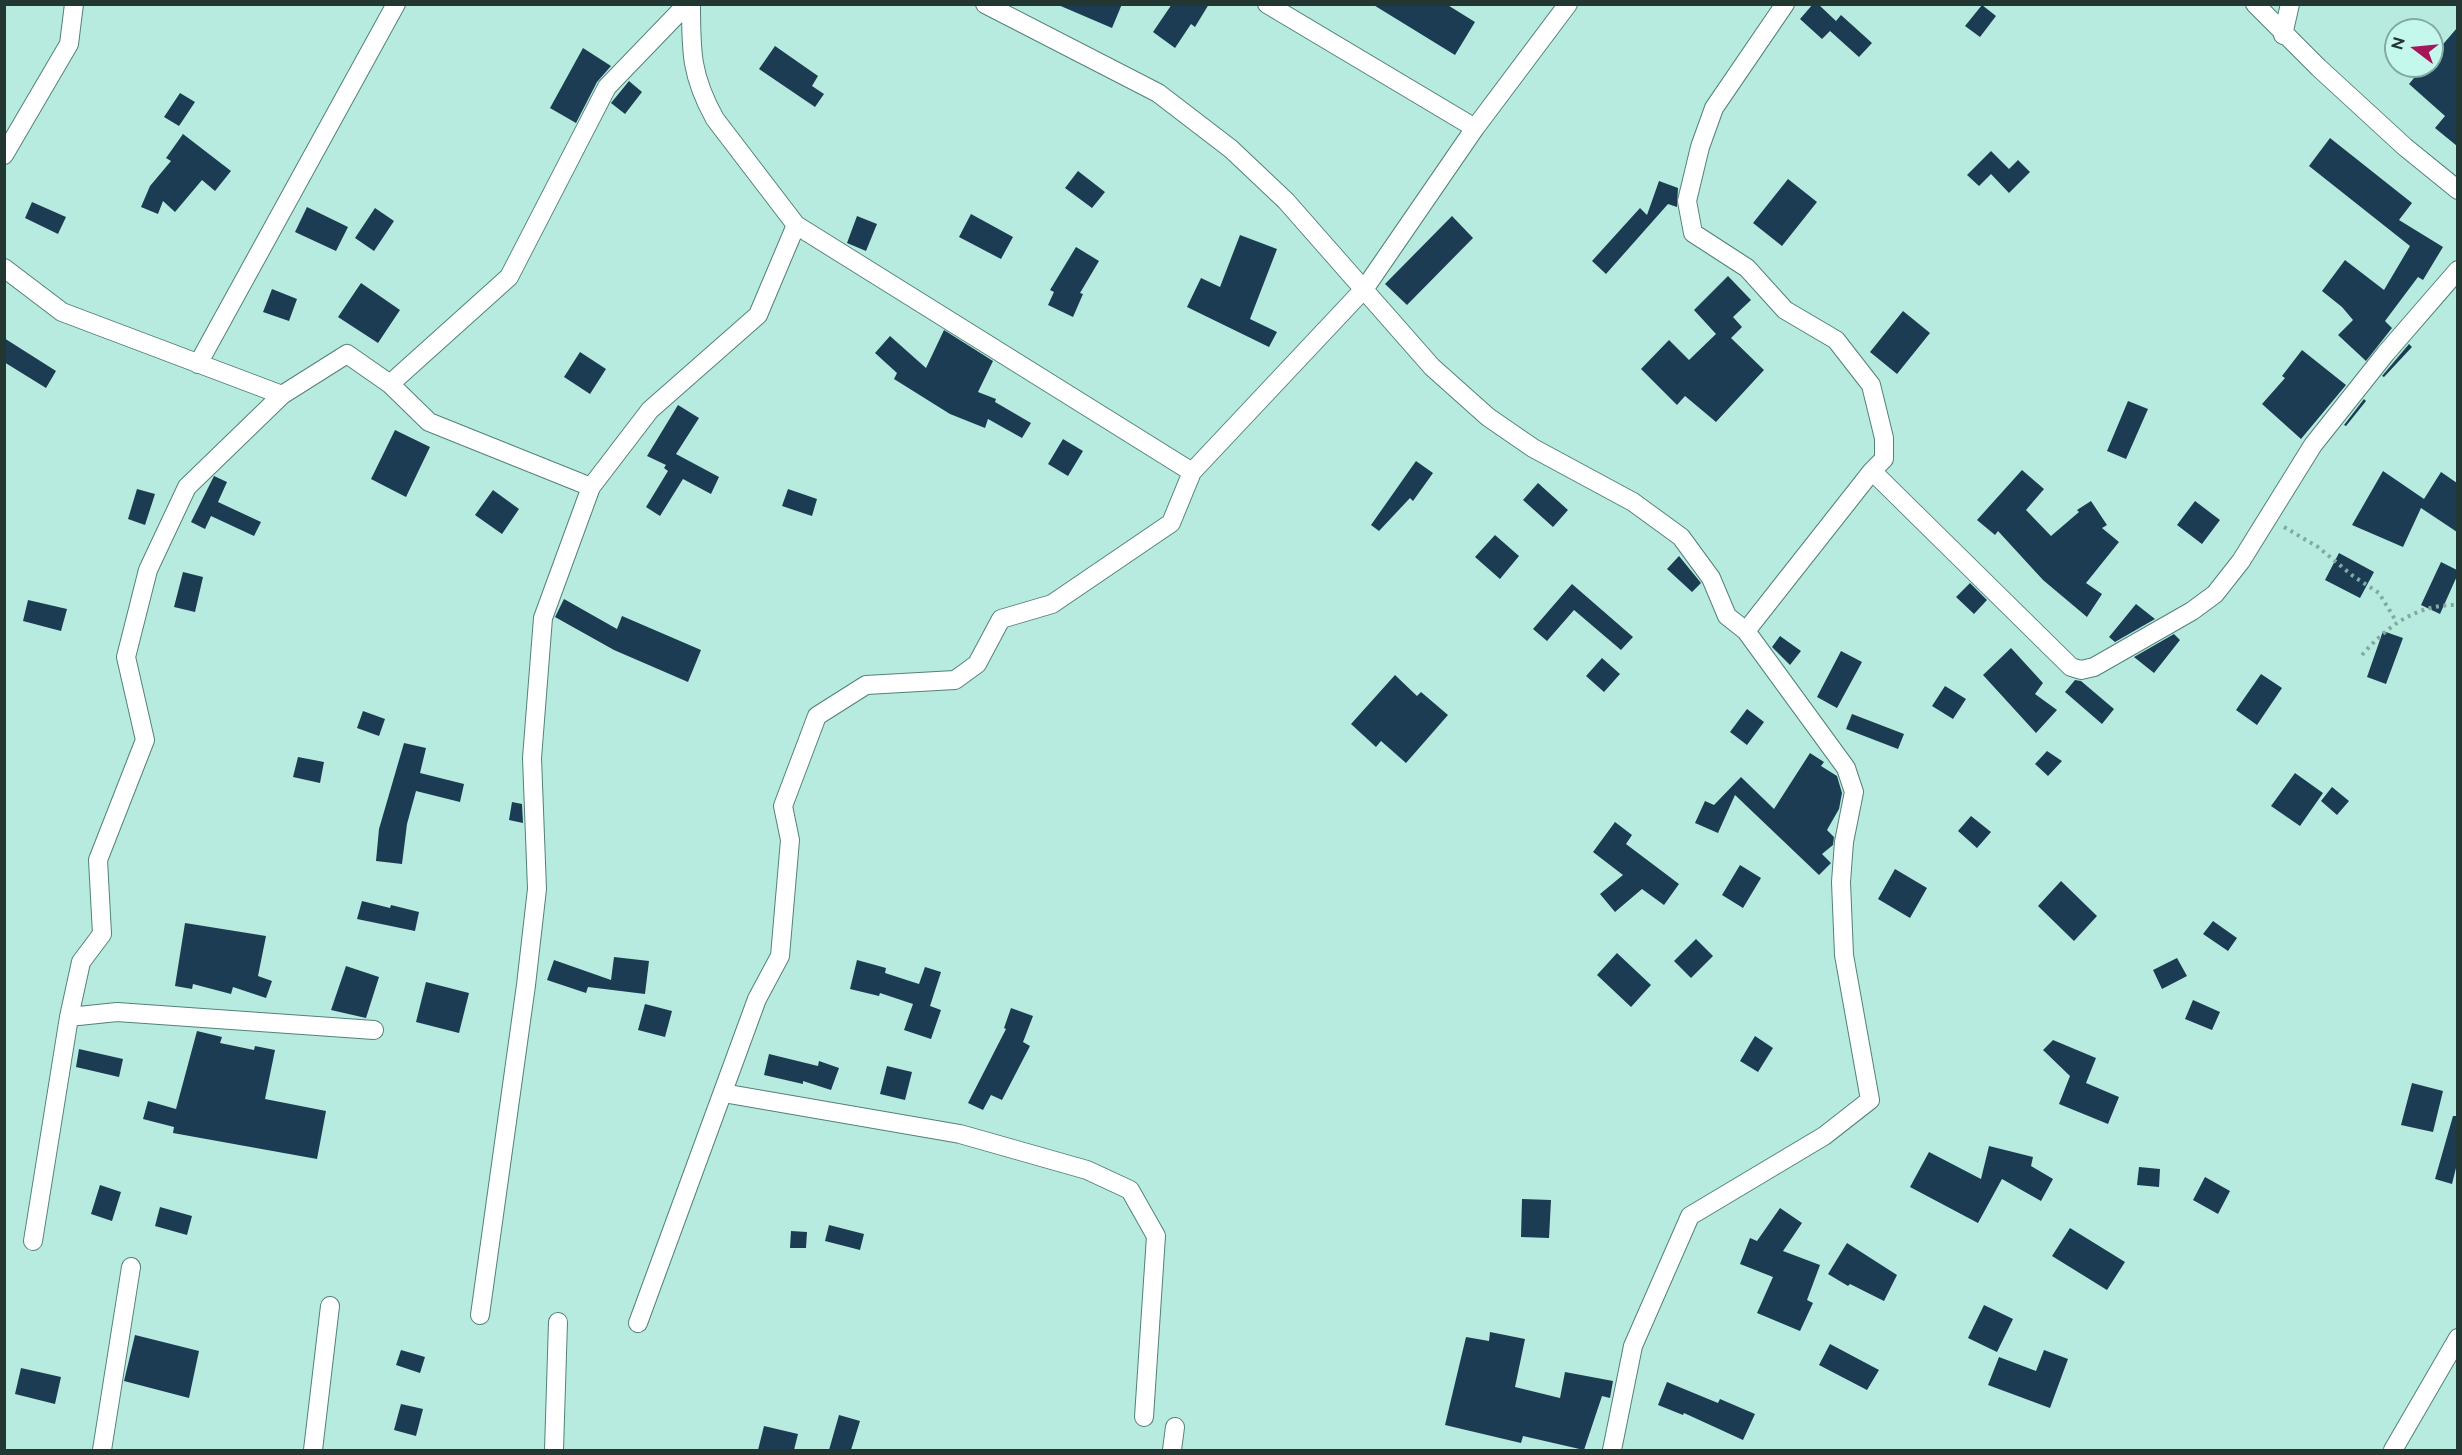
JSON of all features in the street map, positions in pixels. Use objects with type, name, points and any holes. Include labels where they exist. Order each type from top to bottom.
[{"type":"street","points":[[4,155],[69,44],[74,4]]},
{"type":"street","points":[[198,364],[396,4]]},
{"type":"street","points":[[689,4],[691,61],[705,102],[715,119],[796,225],[1192,472]]},
{"type":"street","points":[[390,384],[509,277],[607,87],[689,4]]},
{"type":"street","points":[[985,4],[1158,93],[1247,164],[1286,201],[1365,288],[1432,367],[1488,417],[1533,448],[1633,502],[1682,537],[1711,578],[1726,616],[1746,631],[1846,768],[1854,792],[1844,842],[1841,882],[1844,955],[1870,1100],[1824,1136],[1690,1216],[1633,1346],[1612,1450]]},
{"type":"street","points":[[1267,4],[1475,128]]},
{"type":"street","points":[[638,1323],[757,999],[780,956],[790,840],[783,806],[817,716],[866,685],[955,680],[977,664],[1001,619],[1052,604],[1171,523],[1192,472],[1365,288],[1475,128],[1568,4]]},
{"type":"street","points":[[1746,631],[1872,471],[1884,459],[1884,438],[1871,385],[1836,340],[1785,310],[1747,267],[1693,233],[1687,201],[1700,147],[1714,108],[1785,4]]},
{"type":"street","points":[[2255,4],[2283,35],[2405,147],[2455,181]]},
{"type":"street","points":[[2283,35],[2290,4]]},
{"type":"street","points":[[480,1315],[526,985],[537,889],[532,758],[543,618],[591,487],[650,410],[758,315],[796,225]]},
{"type":"street","points":[[4,268],[62,312],[282,395]]},
{"type":"street","points":[[1872,471],[2071,667],[2081,670],[2094,667],[2192,611],[2215,594],[2241,561],[2313,445],[2386,353],[2457,270]]},
{"type":"street","points":[[33,1241],[69,1017],[81,962],[102,933],[98,861],[145,740],[126,657],[148,570],[187,487],[282,395],[347,354],[390,384],[429,422],[591,487]]},
{"type":"street","points":[[69,1017],[117,1012],[374,1030]]},
{"type":"street","points":[[723,1093],[960,1134],[1087,1170],[1130,1190],[1156,1236],[1144,1417]]},
{"type":"street","points":[[102,1450],[131,1267]]},
{"type":"street","points":[[313,1450],[330,1306]]},
{"type":"street","points":[[554,1450],[558,1323]]},
{"type":"street","points":[[2393,1450],[2457,1338]]},
{"type":"street","points":[[1172,1450],[1175,1427]]},
{"type":"path","points":[[2271,513],[2273,519],[2290,532],[2318,547],[2353,576],[2379,593],[2396,621]]},
{"type":"path","points":[[2362,655],[2396,621],[2445,605],[2457,605]]},
{"type":"building","points":[[1056,4],[1122,4],[1112,28]]},
{"type":"building","points":[[1172,4],[1209,4],[1195,27],[1191,24],[1175,48],[1153,32]]},
{"type":"building","points":[[1372,4],[1446,4],[1475,22],[1455,55]]},
{"type":"building","points":[[1813,4],[1818,4],[1836,21],[1841,15],[1872,43],[1859,57],[1830,31],[1822,39],[1800,19]]},
{"type":"building","points":[[1982,5],[1996,16],[1980,37],[1965,26]]},
{"type":"building","points":[[2457,28],[2457,146],[2435,128],[2445,116],[2409,84],[2414,78],[2444,78],[2444,43]]},
{"type":"building","points":[[775,46],[818,76],[812,86],[824,94],[815,107],[759,69]]},
{"type":"building","points":[[583,48],[611,66],[597,82],[576,123],[550,108]]},
{"type":"building","points":[[629,81],[642,92],[625,114],[611,103]]},
{"type":"building","points":[[180,93],[195,102],[179,126],[164,117]]},
{"type":"building","points":[[183,134],[231,171],[215,191],[202,180],[175,212],[163,201],[158,214],[141,207],[150,186],[171,161],[166,158]]},
{"type":"building","points":[[2330,138],[2412,203],[2399,220],[2443,247],[2423,280],[2418,277],[2385,321],[2392,328],[2366,361],[2338,335],[2353,320],[2342,307],[2322,291],[2345,260],[2384,290],[2410,246],[2309,166]]},
{"type":"building","points":[[1991,151],[2009,169],[2018,160],[2030,172],[2009,193],[1991,174],[1979,186],[1967,175]]},
{"type":"building","points":[[1078,171],[1105,192],[1092,208],[1065,188]]},
{"type":"building","points":[[1788,179],[1817,202],[1782,246],[1753,223]]},
{"type":"building","points":[[1659,181],[1678,188],[1677,207],[1668,204],[1606,274],[1592,261],[1640,208],[1647,215]]},
{"type":"building","points":[[32,202],[66,217],[58,234],[25,218]]},
{"type":"building","points":[[307,207],[348,227],[336,251],[295,232]]},
{"type":"building","points":[[375,208],[394,221],[374,251],[355,238]]},
{"type":"building","points":[[971,214],[1013,237],[1001,259],[959,237]]},
{"type":"building","points":[[857,216],[877,224],[866,251],[847,243]]},
{"type":"building","points":[[1452,216],[1473,238],[1407,305],[1385,284]]},
{"type":"building","points":[[1240,235],[1277,249],[1250,319],[1277,332],[1269,347],[1187,307],[1201,278],[1220,287]]},
{"type":"building","points":[[1076,247],[1099,261],[1080,293],[1083,294],[1073,317],[1048,305],[1054,292],[1050,290]]},
{"type":"building","points":[[1728,276],[1751,300],[1733,317],[1742,327],[1731,338],[1764,370],[1716,422],[1685,396],[1677,405],[1641,369],[1669,340],[1689,360],[1716,334],[1694,310]]},
{"type":"building","points":[[361,283],[400,310],[378,343],[338,317]]},
{"type":"building","points":[[272,289],[297,299],[289,321],[263,312]]},
{"type":"building","points":[[1903,311],[1930,333],[1897,374],[1870,352]]},
{"type":"building","points":[[944,330],[993,361],[978,392],[996,399],[995,402],[1031,423],[1022,438],[988,419],[985,428],[950,414],[894,379],[897,373],[875,353],[890,336],[926,368]]},
{"type":"building","points":[[4,338],[56,371],[46,388],[4,362]]},
{"type":"building","points":[[2409,344],[2412,347],[2384,377],[2382,376]]},
{"type":"building","points":[[2302,350],[2346,385],[2301,439],[2262,404],[2285,378],[2282,376]]},
{"type":"building","points":[[580,352],[606,369],[590,394],[564,377]]},
{"type":"building","points":[[2364,399],[2366,401],[2346,426],[2344,425]]},
{"type":"building","points":[[2128,401],[2148,409],[2126,459],[2107,451]]},
{"type":"building","points":[[678,405],[699,418],[676,454],[719,477],[711,494],[683,479],[660,516],[646,507],[668,471],[664,468],[666,465],[647,456]]},
{"type":"building","points":[[395,430],[430,447],[406,497],[371,479]]},
{"type":"building","points":[[1063,439],[1083,451],[1068,476],[1048,464]]},
{"type":"building","points":[[1416,461],[1433,473],[1413,501],[1410,498],[1379,531],[1371,525]]},
{"type":"building","points":[[2022,470],[2044,489],[2026,510],[2051,536],[2079,512],[2077,510],[2091,501],[2107,525],[2102,528],[2119,542],[2086,583],[2102,594],[2087,617],[2043,580],[1998,531],[1995,535],[1977,520]]},
{"type":"building","points":[[2383,471],[2424,499],[2441,472],[2457,483],[2457,532],[2421,508],[2403,547],[2352,525]]},
{"type":"building","points":[[214,476],[227,482],[218,502],[261,522],[254,536],[211,516],[205,529],[191,522]]},
{"type":"building","points":[[1538,483],[1568,510],[1553,527],[1523,500]]},
{"type":"building","points":[[137,489],[155,494],[145,525],[128,519]]},
{"type":"building","points":[[788,489],[817,499],[812,516],[782,506]]},
{"type":"building","points":[[493,490],[519,509],[502,534],[475,515]]},
{"type":"building","points":[[2195,501],[2220,520],[2202,544],[2177,525]]},
{"type":"building","points":[[1495,535],[1519,556],[1500,579],[1475,557]]},
{"type":"building","points":[[2339,553],[2374,572],[2360,598],[2325,580]]},
{"type":"building","points":[[1679,556],[1701,583],[1692,592],[1667,569]]},
{"type":"building","points":[[2441,562],[2457,570],[2457,576],[2440,614],[2421,605]]},
{"type":"building","points":[[183,572],[203,577],[195,612],[174,607]]},
{"type":"building","points":[[1970,583],[1987,600],[1974,614],[1956,597]]},
{"type":"building","points":[[1572,584],[1633,637],[1621,650],[1574,610],[1547,641],[1533,629]]},
{"type":"building","points":[[564,599],[617,629],[622,616],[701,650],[688,682],[614,650],[555,617]]},
{"type":"building","points":[[28,600],[67,609],[61,631],[23,621]]},
{"type":"building","points":[[2136,604],[2155,619],[2115,642],[2109,637]]},
{"type":"building","points":[[2383,631],[2403,638],[2386,684],[2367,677]]},
{"type":"building","points":[[2174,634],[2180,640],[2154,673],[2134,657]]},
{"type":"building","points":[[1780,636],[1801,651],[1790,665],[1772,647]]},
{"type":"building","points":[[2011,648],[2043,683],[2035,694],[2057,710],[2036,733],[1983,675]]},
{"type":"building","points":[[1841,651],[1862,662],[1837,708],[1817,697]]},
{"type":"building","points":[[1602,658],[1620,674],[1604,692],[1586,676]]},
{"type":"building","points":[[2261,674],[2282,688],[2257,725],[2236,710]]},
{"type":"building","points":[[1395,675],[1417,696],[1421,692],[1448,715],[1406,763],[1381,741],[1376,747],[1351,724]]},
{"type":"building","points":[[2075,680],[2081,681],[2114,709],[2102,724],[2065,692]]},
{"type":"building","points":[[1945,686],[1966,699],[1953,719],[1932,706]]},
{"type":"building","points":[[1747,709],[1764,722],[1747,745],[1730,732]]},
{"type":"building","points":[[363,711],[385,719],[379,736],[357,728]]},
{"type":"building","points":[[1852,714],[1904,734],[1898,749],[1846,729]]},
{"type":"building","points":[[404,743],[426,748],[420,773],[464,784],[460,802],[416,791],[407,824],[402,864],[376,861],[379,829]]},
{"type":"building","points":[[2047,751],[2062,761],[2048,776],[2035,764]]},
{"type":"building","points":[[1810,753],[1824,762],[1821,766],[1837,776],[1842,793],[1839,809],[1827,830],[1834,837],[1833,845],[1822,854],[1831,863],[1819,875],[1735,795],[1718,833],[1695,823],[1705,801],[1714,805],[1741,777],[1774,809]]},
{"type":"building","points":[[298,757],[324,762],[320,783],[293,777]]},
{"type":"building","points":[[2295,773],[2323,793],[2300,826],[2271,806]]},
{"type":"building","points":[[2332,787],[2349,801],[2337,815],[2321,801]]},
{"type":"building","points":[[512,802],[522,804],[523,823],[509,820]]},
{"type":"building","points":[[1971,816],[1991,832],[1977,848],[1958,831]]},
{"type":"building","points":[[1615,822],[1632,835],[1626,844],[1679,884],[1664,905],[1642,889],[1615,912],[1600,894],[1623,875],[1593,852]]},
{"type":"building","points":[[1740,865],[1761,878],[1743,908],[1722,895]]},
{"type":"building","points":[[1895,869],[1927,888],[1910,918],[1878,899]]},
{"type":"building","points":[[2061,881],[2097,916],[2074,941],[2038,906]]},
{"type":"building","points":[[362,901],[419,912],[415,931],[357,919]]},
{"type":"building","points":[[2213,921],[2237,938],[2228,951],[2203,934]]},
{"type":"building","points":[[185,923],[266,936],[258,976],[272,981],[266,998],[233,987],[231,994],[193,984],[192,989],[175,986]]},
{"type":"building","points":[[1696,939],[1713,956],[1691,978],[1674,961]]},
{"type":"building","points":[[1617,953],[1651,985],[1631,1007],[1597,975]]},
{"type":"building","points":[[614,957],[649,961],[645,994],[588,987],[586,993],[547,980],[554,960],[611,980]]},
{"type":"building","points":[[2177,958],[2187,976],[2162,989],[2153,970]]},
{"type":"building","points":[[857,960],[886,968],[885,973],[919,984],[925,967],[941,972],[930,1006],[941,1010],[931,1039],[904,1030],[913,1004],[880,993],[879,996],[850,989]]},
{"type":"building","points":[[346,966],[379,977],[366,1018],[331,1010]]},
{"type":"building","points":[[426,982],[469,993],[459,1033],[416,1022]]},
{"type":"building","points":[[2193,1000],[2220,1012],[2212,1030],[2185,1019]]},
{"type":"building","points":[[645,1004],[672,1011],[665,1037],[638,1030]]},
{"type":"building","points":[[1011,1008],[1033,1016],[1023,1042],[1030,1046],[1002,1100],[991,1095],[983,1110],[968,1103],[1006,1029],[1004,1028]]},
{"type":"building","points":[[197,1031],[222,1037],[220,1043],[254,1050],[255,1046],[275,1050],[265,1099],[326,1111],[317,1159],[173,1133],[174,1127],[143,1119],[148,1101],[176,1109]]},
{"type":"building","points":[[1755,1036],[1773,1048],[1758,1072],[1740,1061]]},
{"type":"building","points":[[2053,1040],[2096,1058],[2086,1083],[2119,1097],[2108,1124],[2059,1104],[2070,1076],[2043,1050]]},
{"type":"building","points":[[79,1049],[123,1059],[119,1077],[76,1067]]},
{"type":"building","points":[[769,1054],[818,1066],[819,1061],[839,1068],[831,1090],[803,1081],[803,1084],[764,1075]]},
{"type":"building","points":[[887,1066],[912,1072],[905,1100],[880,1094]]},
{"type":"building","points":[[2412,1083],[2443,1091],[2433,1132],[2401,1125]]},
{"type":"building","points":[[2453,1116],[2457,1116],[2457,1164],[2452,1184],[2435,1179]]},
{"type":"building","points":[[1989,1146],[2033,1157],[2031,1166],[2053,1179],[2041,1201],[2002,1179],[1978,1223],[1910,1187],[1929,1152],[1981,1179]]},
{"type":"building","points":[[2139,1167],[2160,1169],[2159,1187],[2137,1185]]},
{"type":"building","points":[[2205,1177],[2230,1191],[2218,1214],[2193,1200]]},
{"type":"building","points":[[100,1185],[121,1192],[112,1221],[91,1214]]},
{"type":"building","points":[[1522,1199],[1551,1200],[1549,1238],[1521,1237]]},
{"type":"building","points":[[160,1207],[192,1216],[187,1235],[155,1226]]},
{"type":"building","points":[[1780,1208],[1802,1223],[1783,1251],[1820,1265],[1807,1300],[1813,1303],[1800,1331],[1757,1313],[1773,1277],[1740,1264],[1750,1238],[1757,1241]]},
{"type":"building","points":[[829,1225],[864,1234],[860,1250],[825,1241]]},
{"type":"building","points":[[2070,1228],[2125,1262],[2107,1290],[2052,1256]]},
{"type":"building","points":[[791,1231],[807,1232],[806,1248],[790,1248]]},
{"type":"building","points":[[1847,1243],[1897,1275],[1884,1301],[1850,1284],[1848,1286],[1828,1274]]},
{"type":"building","points":[[1984,1305],[2013,1319],[1997,1352],[1968,1338]]},
{"type":"building","points":[[1490,1332],[1525,1339],[1515,1387],[1560,1398],[1565,1372],[1613,1381],[1610,1398],[1602,1396],[1584,1450],[1523,1436],[1521,1443],[1445,1425],[1466,1337],[1489,1341]]},
{"type":"building","points":[[135,1335],[199,1351],[189,1398],[124,1381]]},
{"type":"building","points":[[1830,1344],[1879,1370],[1867,1390],[1819,1365]]},
{"type":"building","points":[[401,1350],[425,1357],[420,1373],[396,1365]]},
{"type":"building","points":[[2044,1350],[2068,1359],[2050,1408],[1988,1385],[1999,1357],[2036,1371]]},
{"type":"building","points":[[21,1368],[61,1377],[55,1404],[15,1394]]},
{"type":"building","points":[[1667,1382],[1718,1403],[1720,1399],[1755,1414],[1743,1440],[1684,1413],[1683,1415],[1658,1405]]},
{"type":"building","points":[[401,1404],[423,1409],[416,1436],[394,1430]]},
{"type":"building","points":[[839,1415],[860,1421],[851,1450],[829,1450]]},
{"type":"building","points":[[764,1426],[798,1434],[794,1450],[758,1450]]}]
